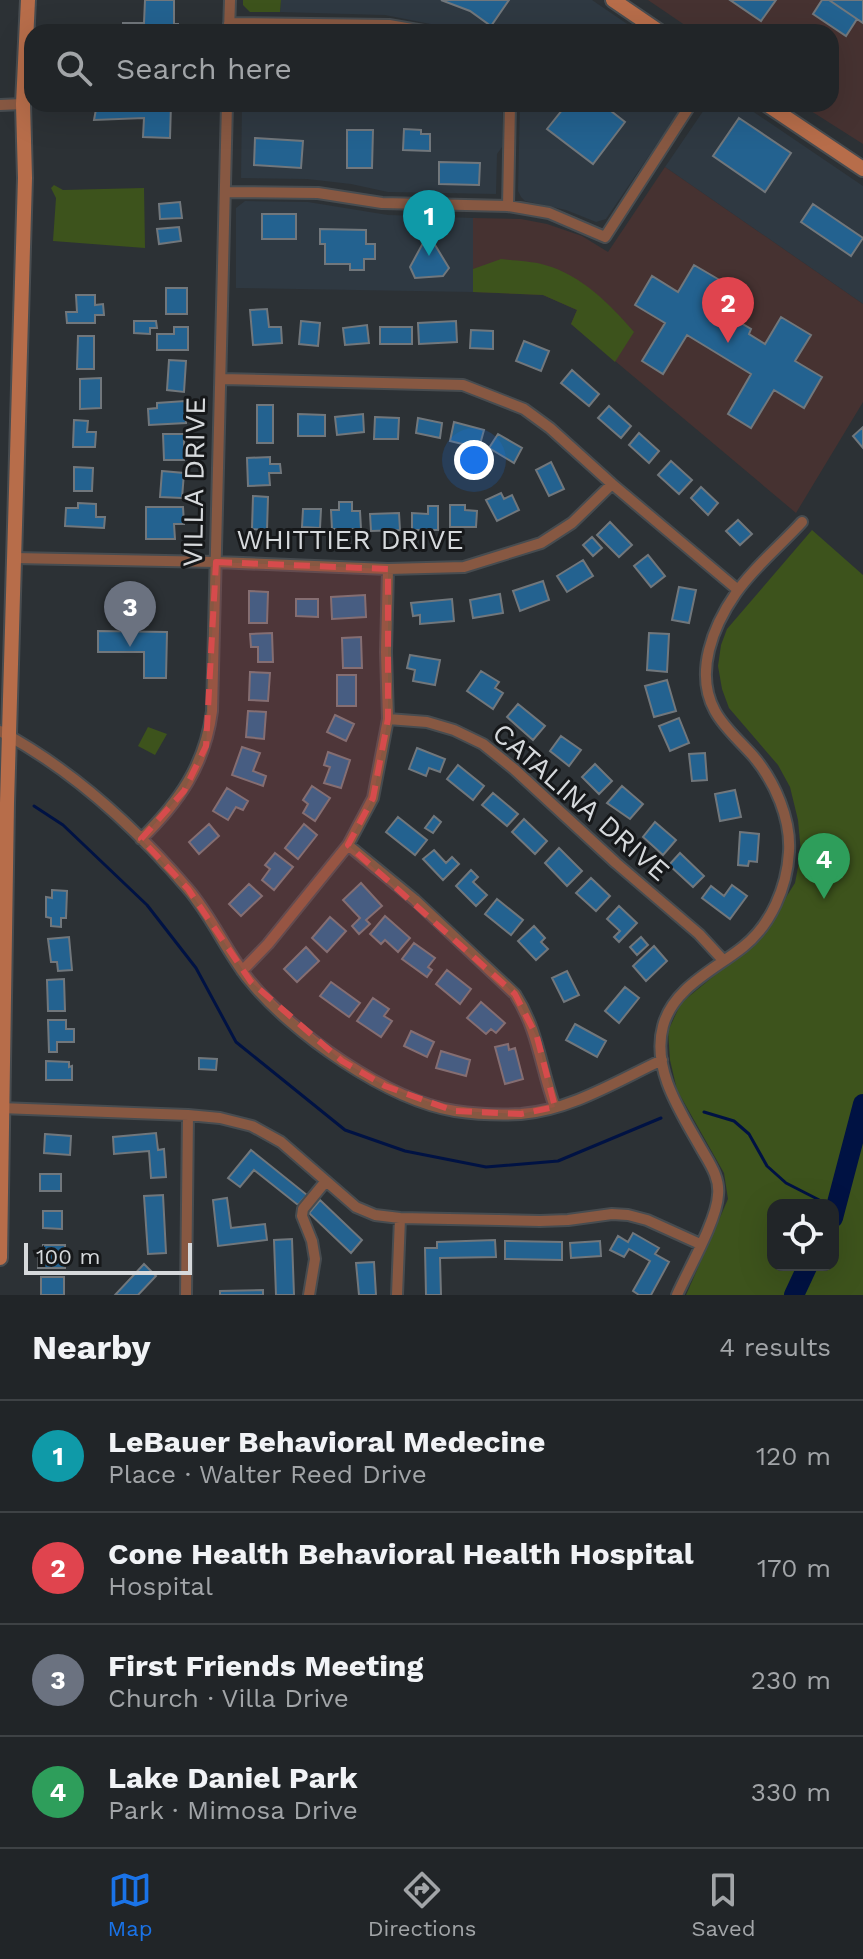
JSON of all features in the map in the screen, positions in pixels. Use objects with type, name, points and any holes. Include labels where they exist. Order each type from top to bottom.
[{"type":"main road","points":[[27,24],[28,0]]},
{"type":"main road","points":[[613,0],[648,24]]},
{"type":"main road","points":[[0,1258],[5,733],[14,558],[25,178],[24,83]]},
{"type":"main road","points":[[778,112],[863,169]]},
{"type":"street","points":[[229,24],[230,0]]},
{"type":"street","points":[[0,105],[23,104]]},
{"type":"street","name":"VILLA DRIVE","points":[[141,839],[184,791],[206,746],[213,701],[227,112]]},
{"type":"street","points":[[508,206],[510,112]]},
{"type":"street","points":[[225,192],[332,193],[382,203],[508,206],[549,213],[605,237],[686,112]]},
{"type":"street","points":[[221,379],[463,385],[524,409],[738,590]]},
{"type":"street","name":"WHITTIER DRIVE","points":[[14,558],[388,569],[464,567],[541,543],[572,523],[612,484]]},
{"type":"street","points":[[677,1295],[712,1219],[719,1194],[715,1173],[677,1105],[662,1060],[662,1028],[669,1011],[684,991],[757,934],[785,883],[789,849],[784,813],[770,779],[715,712],[705,686],[707,657],[714,632],[738,590],[802,522]]},
{"type":"street","points":[[242,971],[268,944],[348,845],[373,798],[388,719],[388,569]]},
{"type":"street","name":"CATALINA DRIVE","points":[[388,719],[427,722],[454,730],[483,744],[699,934],[723,960]]},
{"type":"street","points":[[5,733],[85,785],[141,839],[188,889],[242,971],[292,1023],[342,1061],[385,1086],[454,1111],[521,1114],[579,1100],[662,1060]]},
{"type":"street","points":[[348,845],[415,900],[515,994],[537,1037],[555,1107]]},
{"type":"street","points":[[1,1108],[188,1115],[220,1118],[252,1126],[281,1142],[356,1207],[375,1215],[540,1221],[628,1215],[700,1244]]},
{"type":"street","points":[[186,1295],[188,1115]]},
{"type":"street","points":[[309,1295],[315,1259],[302,1216],[303,1209],[326,1181]]},
{"type":"street","points":[[397,1295],[400,1218]]},
{"type":"highlighted area","points":[[216,562],[388,569],[388,719],[373,798],[348,845],[515,994],[537,1037],[555,1107],[521,1114],[454,1111],[385,1086],[342,1061],[251,982],[188,889],[141,839],[184,791],[206,746]]},
{"type":"shaded area","points":[[281,0],[592,0],[627,24],[431,24],[385,15],[280,12]]},
{"type":"shaded area","points":[[648,0],[863,0],[863,144],[813,112],[839,112],[839,24],[683,24]]},
{"type":"shaded area","points":[[242,112],[502,112],[502,147],[497,154],[496,194],[388,192],[307,179],[241,178]]},
{"type":"shaded area","points":[[520,112],[679,112],[606,219],[596,222],[566,210],[525,201],[518,191]]},
{"type":"shaded area","points":[[703,112],[754,112],[863,186],[863,304],[665,167]]},
{"type":"shaded area","points":[[665,167],[863,304],[863,402],[796,513],[571,324],[577,310],[543,295],[473,292],[473,218],[521,219],[547,224],[582,236],[608,252]]},
{"type":"shaded area","points":[[245,201],[308,202],[388,215],[473,218],[473,292],[236,288],[236,208]]},
{"type":"green space","points":[[243,0],[281,0],[280,12],[250,12],[243,5]]},
{"type":"green space","points":[[54,185],[63,190],[144,188],[145,248],[53,241],[56,198],[51,188]]},
{"type":"green space","points":[[501,259],[545,265],[558,270],[583,283],[605,301],[634,332],[615,362],[571,324],[577,310],[543,295],[473,292],[473,269]]},
{"type":"green space","points":[[812,530],[863,575],[863,1295],[686,1295],[728,1199],[724,1173],[677,1090],[668,1031],[681,1003],[761,937],[795,883],[801,852],[790,787],[778,765],[729,708],[718,666],[727,629]]},
{"type":"green space","points":[[148,727],[167,734],[155,755],[138,746]]},
{"type":"building","points":[[145,0],[174,0],[174,24],[123,24],[144,23]]},
{"type":"building","points":[[441,0],[509,0],[492,24]]},
{"type":"building","points":[[730,0],[776,0],[761,21]]},
{"type":"building","points":[[822,0],[829,0],[857,19],[846,36],[839,31],[839,24],[828,24],[813,14]]},
{"type":"building","points":[[829,0],[863,0],[863,23],[857,19]]},
{"type":"building","points":[[96,112],[171,112],[170,138],[143,137],[144,118],[94,120]]},
{"type":"building","points":[[561,112],[612,112],[625,122],[593,164],[547,129]]},
{"type":"building","points":[[739,118],[791,153],[765,192],[713,156]]},
{"type":"building","points":[[404,129],[430,134],[430,151],[403,150]]},
{"type":"building","points":[[347,130],[373,130],[372,168],[347,168]]},
{"type":"building","points":[[255,138],[303,141],[301,168],[254,165]]},
{"type":"building","points":[[439,162],[480,163],[479,185],[439,184]]},
{"type":"building","points":[[180,202],[182,218],[160,219],[159,204]]},
{"type":"building","points":[[813,204],[863,238],[851,256],[801,222]]},
{"type":"building","points":[[262,214],[296,214],[296,239],[262,239]]},
{"type":"building","points":[[179,227],[181,241],[159,244],[157,229]]},
{"type":"building","points":[[320,229],[366,230],[366,244],[375,244],[375,259],[364,259],[364,270],[350,270],[350,264],[325,264],[325,244],[320,244]]},
{"type":"building","points":[[423,243],[435,245],[449,268],[443,276],[415,278],[410,267]]},
{"type":"building","points":[[694,265],[723,282],[707,309],[715,314],[717,309],[751,329],[749,334],[765,344],[781,317],[811,335],[795,361],[822,377],[804,408],[774,390],[751,428],[728,414],[751,374],[687,335],[663,374],[642,361],[665,323],[635,305],[652,276],[678,292]]},
{"type":"building","points":[[166,288],[187,288],[187,314],[166,314]]},
{"type":"building","points":[[76,295],[95,295],[95,305],[103,304],[104,315],[95,315],[95,323],[67,323],[66,312],[77,312]]},
{"type":"building","points":[[267,309],[269,327],[281,327],[282,343],[253,345],[250,310]]},
{"type":"building","points":[[134,321],[156,321],[157,328],[150,328],[150,334],[134,333]]},
{"type":"building","points":[[301,321],[320,323],[318,346],[299,344]]},
{"type":"building","points":[[456,321],[457,342],[419,344],[418,323]]},
{"type":"building","points":[[367,325],[369,343],[345,345],[343,328]]},
{"type":"building","points":[[174,327],[188,327],[188,350],[157,350],[157,334],[174,334]]},
{"type":"building","points":[[380,327],[412,327],[412,344],[380,344]]},
{"type":"building","points":[[471,330],[493,331],[493,349],[470,348]]},
{"type":"building","points":[[78,336],[94,336],[94,369],[77,369]]},
{"type":"building","points":[[524,341],[549,351],[541,371],[516,361]]},
{"type":"building","points":[[169,360],[186,361],[184,392],[167,390]]},
{"type":"building","points":[[572,370],[599,394],[589,406],[561,383]]},
{"type":"building","points":[[101,378],[101,408],[80,409],[80,379]]},
{"type":"building","points":[[185,401],[186,423],[149,425],[148,409],[157,408],[157,403]]},
{"type":"building","points":[[257,405],[273,405],[273,443],[257,443]]},
{"type":"building","points":[[609,406],[631,426],[621,438],[598,418]]},
{"type":"building","points":[[298,414],[325,415],[325,436],[298,436]]},
{"type":"building","points":[[363,414],[364,432],[337,435],[335,417]]},
{"type":"building","points":[[375,417],[399,418],[398,439],[374,439]]},
{"type":"building","points":[[418,418],[442,423],[440,438],[416,433]]},
{"type":"building","points":[[74,420],[88,421],[87,432],[96,432],[95,447],[73,447]]},
{"type":"building","points":[[454,422],[484,430],[479,448],[450,441]]},
{"type":"building","points":[[863,427],[863,448],[853,436]]},
{"type":"building","points":[[639,433],[659,451],[649,463],[629,445]]},
{"type":"building","points":[[163,434],[184,434],[184,460],[164,460]]},
{"type":"building","points":[[498,434],[522,448],[514,463],[489,448]]},
{"type":"building","points":[[270,457],[270,464],[280,464],[281,473],[269,473],[270,485],[248,486],[247,458]]},
{"type":"building","points":[[671,461],[692,480],[679,494],[658,475]]},
{"type":"building","points":[[551,462],[564,489],[549,496],[536,470]]},
{"type":"building","points":[[74,467],[93,468],[92,491],[74,491]]},
{"type":"building","points":[[162,471],[184,473],[182,498],[160,497]]},
{"type":"building","points":[[701,487],[718,503],[708,515],[691,498]]},
{"type":"building","points":[[501,493],[504,499],[512,495],[519,510],[497,521],[486,500]]},
{"type":"building","points":[[253,496],[268,497],[267,530],[252,529]]},
{"type":"building","points":[[339,502],[352,502],[352,511],[360,511],[361,529],[332,529],[331,510],[339,510]]},
{"type":"building","points":[[78,503],[96,504],[96,517],[105,517],[104,528],[65,526],[66,508],[78,508]]},
{"type":"building","points":[[450,505],[465,505],[465,510],[477,511],[476,527],[450,527]]},
{"type":"building","points":[[428,506],[438,506],[438,530],[412,530],[412,513],[428,514]]},
{"type":"building","points":[[146,507],[183,507],[184,524],[174,524],[175,539],[146,539]]},
{"type":"building","points":[[303,509],[321,509],[320,528],[302,527]]},
{"type":"building","points":[[399,513],[400,530],[371,531],[370,514]]},
{"type":"building","points":[[738,520],[752,534],[740,545],[726,531]]},
{"type":"building","points":[[610,522],[632,545],[619,557],[597,535]]},
{"type":"building","points":[[592,537],[602,548],[593,556],[583,545]]},
{"type":"building","points":[[648,555],[665,576],[651,587],[634,566]]},
{"type":"building","points":[[583,560],[593,576],[567,592],[557,576]]},
{"type":"building","points":[[543,581],[549,600],[520,611],[513,591]]},
{"type":"building","points":[[679,587],[696,590],[689,623],[672,620]]},
{"type":"building","points":[[249,591],[268,592],[267,623],[249,623]]},
{"type":"building","points":[[500,594],[503,613],[473,618],[470,600]]},
{"type":"building","points":[[365,595],[366,617],[332,619],[331,597]]},
{"type":"building","points":[[296,599],[318,599],[318,617],[296,616]]},
{"type":"building","points":[[452,599],[454,621],[420,624],[420,615],[413,616],[411,603]]},
{"type":"building","points":[[98,631],[167,632],[166,678],[144,678],[144,652],[98,652]]},
{"type":"building","points":[[272,633],[273,662],[258,662],[258,647],[251,647],[250,634]]},
{"type":"building","points":[[649,633],[669,634],[667,672],[647,670]]},
{"type":"building","points":[[361,637],[362,668],[343,668],[342,638]]},
{"type":"building","points":[[410,655],[440,660],[435,685],[413,681],[415,670],[407,668]]},
{"type":"building","points":[[481,671],[499,682],[495,688],[503,693],[493,709],[467,691]]},
{"type":"building","points":[[250,672],[270,673],[268,701],[249,700]]},
{"type":"building","points":[[337,675],[356,675],[356,706],[337,706]]},
{"type":"building","points":[[667,680],[676,711],[654,717],[645,686]]},
{"type":"building","points":[[518,704],[545,726],[533,740],[507,717]]},
{"type":"building","points":[[248,711],[266,712],[264,739],[246,737]]},
{"type":"building","points":[[335,715],[354,724],[346,741],[327,732]]},
{"type":"building","points":[[679,718],[689,743],[670,751],[659,726]]},
{"type":"building","points":[[561,736],[581,750],[569,766],[550,751]]},
{"type":"building","points":[[242,747],[260,753],[253,771],[266,776],[263,786],[232,775]]},
{"type":"building","points":[[417,748],[445,759],[440,772],[429,768],[426,776],[409,769]]},
{"type":"building","points":[[328,752],[350,760],[341,788],[324,783],[330,767],[324,765]]},
{"type":"building","points":[[705,753],[707,780],[692,781],[689,754]]},
{"type":"building","points":[[595,764],[612,781],[599,794],[582,777]]},
{"type":"building","points":[[458,765],[484,786],[473,800],[447,779]]},
{"type":"building","points":[[312,786],[330,798],[315,821],[303,813],[308,804],[303,800]]},
{"type":"building","points":[[622,786],[643,804],[630,819],[607,803]]},
{"type":"building","points":[[227,788],[248,801],[243,810],[236,807],[228,820],[213,811]]},
{"type":"building","points":[[735,790],[741,817],[720,821],[715,794]]},
{"type":"building","points":[[493,793],[518,814],[507,826],[482,805]]},
{"type":"building","points":[[434,816],[441,822],[433,833],[425,828]]},
{"type":"building","points":[[398,817],[427,840],[415,855],[386,832]]},
{"type":"building","points":[[524,819],[547,841],[535,854],[512,832]]},
{"type":"building","points":[[655,822],[676,840],[663,855],[643,837]]},
{"type":"building","points":[[209,824],[219,836],[199,854],[189,842]]},
{"type":"building","points":[[304,824],[317,835],[298,859],[285,848]]},
{"type":"building","points":[[740,832],[759,834],[757,862],[749,861],[748,866],[738,865]]},
{"type":"building","points":[[559,848],[582,871],[567,886],[545,863]]},
{"type":"building","points":[[434,850],[446,863],[452,857],[459,864],[443,880],[423,859]]},
{"type":"building","points":[[275,853],[293,867],[274,890],[262,880],[270,869],[265,865]]},
{"type":"building","points":[[680,853],[704,876],[693,887],[669,865]]},
{"type":"building","points":[[471,870],[478,877],[473,882],[487,895],[476,906],[456,886]]},
{"type":"building","points":[[591,878],[610,896],[596,911],[576,893]]},
{"type":"building","points":[[361,883],[382,906],[366,920],[370,924],[359,934],[352,926],[360,918],[343,900]]},
{"type":"building","points":[[249,884],[262,896],[241,916],[229,904]]},
{"type":"building","points":[[732,885],[747,896],[730,919],[702,898],[711,886],[724,896]]},
{"type":"building","points":[[52,890],[67,891],[66,918],[61,918],[61,927],[51,926],[51,918],[46,917],[46,897],[52,898]]},
{"type":"building","points":[[497,899],[523,920],[511,935],[485,914]]},
{"type":"building","points":[[619,906],[637,923],[619,942],[614,937],[620,931],[607,919]]},
{"type":"building","points":[[385,916],[410,938],[398,952],[385,940],[381,944],[370,934]]},
{"type":"building","points":[[330,917],[346,931],[327,952],[312,938]]},
{"type":"building","points":[[534,926],[545,938],[541,942],[548,949],[536,960],[518,941]]},
{"type":"building","points":[[69,937],[72,970],[58,971],[57,962],[51,962],[48,939]]},
{"type":"building","points":[[641,937],[648,945],[637,955],[630,947]]},
{"type":"building","points":[[414,943],[435,958],[428,967],[432,970],[427,977],[402,959]]},
{"type":"building","points":[[654,946],[667,961],[646,981],[633,966]]},
{"type":"building","points":[[306,947],[319,961],[297,982],[284,969]]},
{"type":"building","points":[[447,970],[471,989],[460,1004],[436,984]]},
{"type":"building","points":[[567,971],[579,995],[564,1002],[552,978]]},
{"type":"building","points":[[64,979],[65,1011],[48,1011],[47,980]]},
{"type":"building","points":[[331,982],[360,1003],[349,1017],[320,996]]},
{"type":"building","points":[[625,987],[639,998],[619,1023],[605,1011]]},
{"type":"building","points":[[373,998],[389,1009],[384,1016],[392,1021],[381,1037],[357,1021]]},
{"type":"building","points":[[481,1002],[505,1023],[496,1033],[491,1029],[486,1034],[467,1018]]},
{"type":"building","points":[[48,1020],[66,1020],[66,1029],[74,1029],[74,1042],[57,1042],[57,1052],[49,1052]]},
{"type":"building","points":[[575,1024],[606,1041],[597,1057],[566,1040]]},
{"type":"building","points":[[411,1031],[434,1042],[427,1057],[404,1046]]},
{"type":"building","points":[[508,1044],[509,1050],[515,1048],[523,1079],[505,1084],[495,1047]]},
{"type":"building","points":[[441,1051],[470,1060],[466,1076],[436,1068]]},
{"type":"building","points":[[199,1058],[217,1059],[216,1070],[199,1069]]},
{"type":"building","points":[[46,1061],[69,1062],[72,1080],[46,1080]]},
{"type":"building","points":[[156,1133],[158,1150],[164,1149],[166,1177],[151,1178],[149,1151],[114,1154],[113,1137]]},
{"type":"building","points":[[45,1134],[71,1136],[70,1155],[44,1153]]},
{"type":"building","points":[[251,1150],[307,1195],[298,1205],[254,1170],[240,1187],[228,1178]]},
{"type":"building","points":[[40,1174],[61,1174],[61,1191],[40,1191]]},
{"type":"building","points":[[163,1195],[166,1253],[148,1254],[144,1196]]},
{"type":"building","points":[[227,1198],[231,1228],[265,1224],[267,1240],[218,1246],[213,1200]]},
{"type":"building","points":[[320,1200],[362,1240],[351,1253],[309,1213]]},
{"type":"building","points":[[43,1211],[62,1211],[62,1229],[43,1228]]},
{"type":"building","points":[[633,1233],[659,1248],[655,1254],[669,1262],[651,1295],[639,1295],[633,1291],[650,1261],[629,1249],[624,1257],[610,1250],[618,1236],[628,1242]]},
{"type":"building","points":[[292,1239],[294,1295],[276,1295],[274,1240]]},
{"type":"building","points":[[495,1240],[496,1257],[440,1258],[441,1295],[426,1295],[425,1248],[437,1248],[437,1242]]},
{"type":"building","points":[[505,1241],[562,1242],[562,1260],[505,1259]]},
{"type":"building","points":[[600,1241],[601,1256],[571,1258],[570,1243]]},
{"type":"building","points":[[43,1245],[65,1245],[65,1268],[38,1268],[38,1253],[43,1252]]},
{"type":"building","points":[[374,1262],[376,1295],[359,1295],[356,1263]]},
{"type":"building","points":[[144,1264],[156,1276],[138,1295],[115,1295]]},
{"type":"building","points":[[41,1277],[64,1277],[64,1295],[41,1295]]},
{"type":"building","points":[[263,1290],[263,1295],[220,1295],[220,1291]]},
{"type":"waterway","points":[[34,806],[63,825],[147,905],[196,968],[236,1042],[345,1130],[405,1151],[486,1167],[558,1161],[661,1118]]},
{"type":"waterway","points":[[838,1199],[863,1104]]},
{"type":"waterway","points":[[704,1112],[734,1121],[749,1134],[767,1166],[786,1183],[817,1199]]},
{"type":"waterway","points":[[794,1295],[805,1271]]},
{"type":"place","name":"LeBauer Behavioral Medecine","points":[[429,256]]},
{"type":"place","name":"Cone Health Behavioral Health Hospital","points":[[728,343]]},
{"type":"place","name":"First Friends Meeting","points":[[130,647]]},
{"type":"place","name":"Lake Daniel Park","points":[[824,899]]}]
